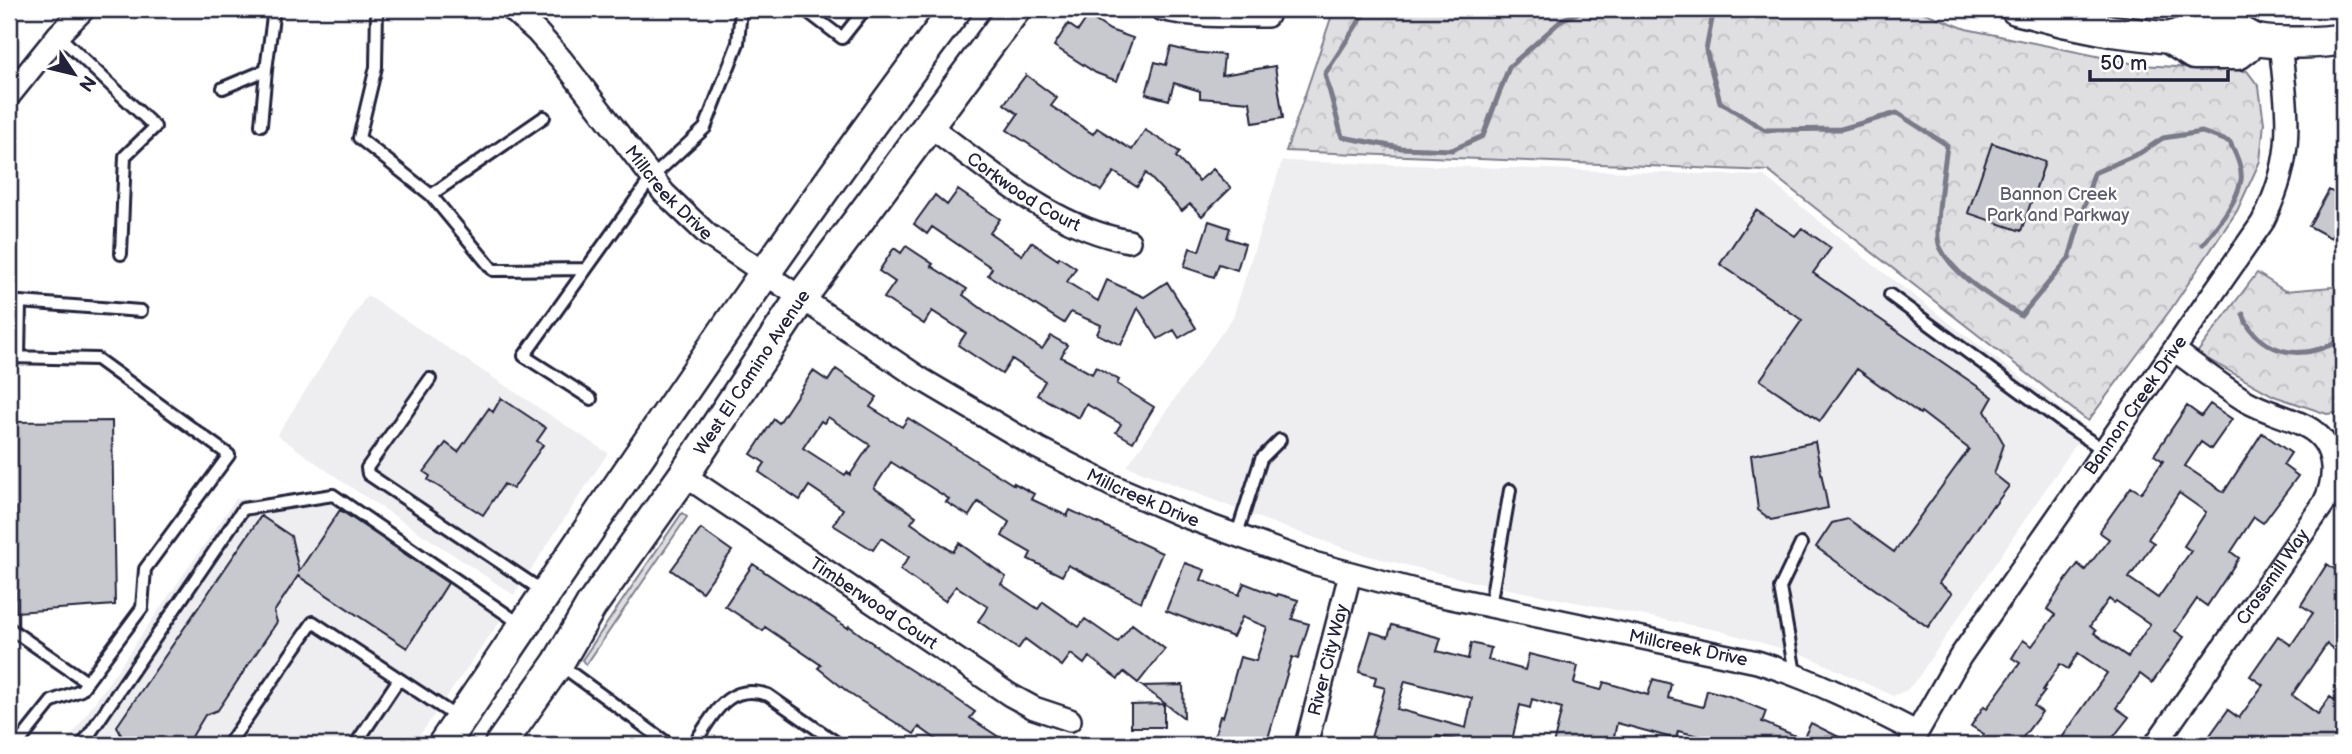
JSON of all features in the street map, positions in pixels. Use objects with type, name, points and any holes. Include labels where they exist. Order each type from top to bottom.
[{"type":"main road","points":[[443,745],[764,273],[857,140],[956,9]]},
{"type":"main road","name":"West El Camino Avenue","points":[[500,745],[558,663],[591,606],[684,475],[801,298],[1015,9]]},
{"type":"main road","points":[[2016,9],[2096,28],[2169,38],[2194,54],[2238,54],[2343,20]]},
{"type":"main road","points":[[2278,41],[2326,43],[2343,39]]},
{"type":"street","points":[[9,96],[58,35],[84,9]]},
{"type":"street","name":"Millcreek Drive","points":[[511,9],[537,32],[561,59],[652,177],[685,215],[764,273],[921,379],[1038,448],[1111,485],[1236,537],[1350,573],[1418,591],[1757,662],[1795,673],[1833,689],[1913,739]]},
{"type":"street","points":[[1161,9],[1178,13],[1267,16]]},
{"type":"street","name":"Bannon Creek Drive","points":[[1913,739],[1960,657],[2262,223],[2282,177],[2287,152],[2288,126],[2278,41]]},
{"type":"street","name":"Corkwood Court","points":[[928,125],[1023,194],[1072,223],[1112,238],[1129,241]]},
{"type":"street","name":"Crossmill Way","points":[[2155,745],[2324,503],[2330,492],[2333,467],[2330,454],[2316,433],[2306,426],[2267,412],[2244,400],[2174,350]]},
{"type":"street","name":"Timberwood Court","points":[[684,475],[1010,695],[1034,708],[1070,720]]},
{"type":"street","name":"River City Way","points":[[1306,745],[1350,573]]},
{"type":"lane","points":[[261,125],[274,9]]},
{"type":"lane","points":[[377,9],[376,66],[359,138],[431,195],[493,270],[586,270]]},
{"type":"lane","points":[[591,399],[524,356],[652,177],[705,128],[738,43],[741,9]]},
{"type":"lane","points":[[804,9],[842,38],[864,9]]},
{"type":"lane","points":[[58,35],[155,127],[125,156],[121,254]]},
{"type":"lane","points":[[223,88],[266,70]]},
{"type":"lane","points":[[431,195],[544,117]]},
{"type":"lane","points":[[1890,295],[2104,450]]},
{"type":"lane","points":[[17,745],[52,701],[81,690],[142,608],[145,569],[229,455],[97,359],[14,357],[20,302],[141,311]]},
{"type":"lane","points":[[430,379],[367,468],[368,474],[546,594]]},
{"type":"lane","points":[[1236,537],[1261,459],[1280,440]]},
{"type":"lane","points":[[1490,606],[1510,490]]},
{"type":"lane","points":[[82,745],[243,509],[333,495],[524,626]]},
{"type":"lane","points":[[1795,673],[1780,588],[1801,544]]},
{"type":"lane","points":[[229,745],[313,622],[461,720]]},
{"type":"lane","points":[[9,628],[87,682]]},
{"type":"lane","points":[[558,663],[670,745]]},
{"type":"lane","points":[[355,745],[399,679]]},
{"type":"lane","points":[[692,745],[728,698],[741,692],[754,691],[768,695],[840,745]]},
{"type":"shaded area","points":[[1282,161],[1764,176],[1866,259],[2087,428],[1917,679],[1907,690],[1893,696],[1807,656],[1721,631],[1479,583],[1361,554],[1267,521],[1127,466],[1233,317]]},
{"type":"shaded area","points":[[367,295],[608,453],[514,595],[277,435]]},
{"type":"shaded area","points":[[318,493],[503,617],[413,745],[65,745],[236,499]]},
{"type":"green space","name":"Bannon Creek Park and Parkway","points":[[1334,9],[1915,9],[1966,29],[2140,65],[2247,71],[2259,87],[2264,123],[2260,161],[2237,211],[2171,309],[2088,421],[1768,171],[1286,151]]},
{"type":"green space","points":[[2257,273],[2285,291],[2343,286],[2343,412],[2327,414],[2274,396],[2197,353]]},
{"type":"green space","points":[[682,513],[687,517],[586,665],[582,660]]},
{"type":"building","points":[[1088,16],[1110,30],[1133,38],[1117,81],[1096,73],[1054,46],[1068,24],[1078,31]]},
{"type":"building","points":[[1171,47],[1224,55],[1222,75],[1275,66],[1283,118],[1253,123],[1250,102],[1200,98],[1200,91],[1174,83],[1169,100],[1146,94],[1155,62],[1166,65]]},
{"type":"building","points":[[1026,75],[1057,98],[1051,106],[1093,134],[1097,128],[1132,150],[1145,130],[1180,152],[1176,157],[1199,181],[1213,169],[1231,188],[1202,216],[1190,204],[1182,211],[1146,173],[1137,187],[1114,172],[1101,191],[1007,130],[1018,114],[1004,104]]},
{"type":"building","points":[[1992,143],[2045,162],[2021,231],[1968,213]]},
{"type":"building","points":[[958,190],[1000,219],[990,233],[1022,255],[1031,242],[1058,260],[1059,257],[1076,268],[1067,282],[1098,301],[1107,280],[1144,297],[1167,282],[1196,328],[1179,338],[1174,330],[1158,339],[1138,308],[1121,345],[1097,334],[1101,325],[1071,312],[1064,323],[988,275],[992,268],[932,227],[927,234],[914,224],[935,195],[947,205]]},
{"type":"building","points":[[2329,190],[2343,198],[2343,240],[2333,234],[2331,238],[2309,226]]},
{"type":"building","points":[[1756,210],[1795,236],[1802,228],[1831,248],[1813,273],[1993,397],[1985,411],[2004,444],[1994,474],[2009,486],[1939,583],[1952,593],[1928,627],[1816,547],[1832,523],[1848,519],[1894,552],[1969,449],[1921,412],[1920,414],[1857,369],[1820,421],[1760,380],[1802,320],[1720,264]]},
{"type":"building","points":[[1209,221],[1230,228],[1227,238],[1245,244],[1237,270],[1219,264],[1214,277],[1184,267],[1190,248],[1199,251]]},
{"type":"building","points":[[906,246],[967,289],[963,295],[1000,322],[1042,349],[1051,336],[1067,345],[1061,357],[1092,374],[1096,367],[1119,380],[1117,384],[1154,407],[1133,442],[1116,432],[1121,424],[1086,404],[1079,418],[1037,395],[1045,381],[1012,359],[1002,374],[958,345],[966,333],[932,311],[924,324],[884,298],[895,282],[879,271],[894,248],[901,253]]},
{"type":"building","points":[[836,369],[877,397],[870,407],[902,427],[908,418],[1014,485],[1034,494],[1031,499],[1067,516],[1070,510],[1162,553],[1141,602],[1068,565],[1062,576],[1028,559],[1031,553],[1002,536],[1009,522],[978,502],[969,516],[946,502],[949,499],[891,462],[874,488],[916,516],[911,523],[953,552],[959,543],[1006,577],[1001,584],[1038,609],[1043,602],[1079,627],[1085,619],[1118,642],[1132,624],[1165,649],[1138,683],[1124,672],[1118,679],[1089,657],[1084,664],[1071,654],[1062,666],[1025,639],[1018,649],[978,621],[988,607],[956,586],[945,601],[900,570],[909,557],[881,538],[873,550],[833,525],[843,509],[809,486],[800,500],[759,472],[765,463],[751,454],[774,419],[779,423],[813,371],[828,381]],"holes":[[[828,417],[870,445],[850,475],[847,472],[845,475],[803,448],[821,421],[824,423]]]},
{"type":"building","points":[[501,398],[546,428],[537,441],[543,445],[513,489],[504,484],[483,515],[428,480],[430,476],[424,472],[446,443],[458,452],[489,408],[493,412]]},
{"type":"building","points":[[2210,404],[2232,419],[2211,449],[2201,442],[2185,466],[2224,492],[2262,433],[2291,453],[2283,465],[2298,476],[2263,523],[2254,517],[2231,552],[2239,558],[2207,606],[2197,599],[2175,631],[2184,637],[2152,683],[2140,674],[2116,708],[2129,717],[2107,745],[2057,745],[2107,673],[2078,653],[2068,669],[2060,664],[2034,706],[2042,712],[2017,745],[1977,745],[1984,734],[1971,726],[2020,663],[2012,658],[2023,640],[2032,646],[2055,615],[2047,609],[2063,584],[2078,564],[2085,570],[2109,539],[2099,532],[2131,487],[2141,493],[2163,461],[2154,455],[2187,406],[2201,416]],"holes":[[[2179,493],[2206,512],[2184,546],[2191,551],[2158,598],[2129,578],[2154,543],[2148,539]],[[2109,599],[2150,624],[2128,657],[2094,633],[2096,631],[2090,626]]]},
{"type":"building","points":[[112,421],[115,605],[16,612],[16,508],[9,508],[9,422]]},
{"type":"building","points":[[1815,442],[1828,508],[1771,520],[1758,510],[1751,455]]},
{"type":"building","points":[[340,510],[448,583],[407,648],[298,576],[274,612],[277,622],[218,710],[205,715],[187,745],[116,745],[122,737],[117,726],[261,516],[291,536],[299,571]]},
{"type":"building","points":[[701,529],[732,551],[702,592],[671,570]]},
{"type":"building","points":[[1185,563],[1205,570],[1201,580],[1239,595],[1244,583],[1277,596],[1278,594],[1298,600],[1292,619],[1309,624],[1298,659],[1292,657],[1266,745],[1212,745],[1240,657],[1256,661],[1267,627],[1242,617],[1233,637],[1166,611]]},
{"type":"building","points":[[753,564],[958,700],[975,712],[970,718],[1011,745],[944,745],[919,727],[914,734],[853,696],[818,668],[821,665],[765,627],[763,631],[725,606]]},
{"type":"building","points":[[2327,564],[2343,575],[2343,634],[2333,649],[2327,644],[2292,695],[2318,714],[2330,697],[2343,706],[2343,745],[2203,745],[2228,710],[2239,718],[2263,685],[2250,676],[2278,636],[2291,645],[2313,613],[2301,605]]},
{"type":"building","points":[[1392,625],[1441,638],[1437,651],[1468,659],[1471,643],[1491,648],[1488,660],[1525,670],[1529,654],[1578,666],[1574,683],[1601,690],[1604,682],[1648,695],[1653,679],[1671,684],[1668,698],[1703,707],[1707,690],[1766,711],[1762,722],[1803,739],[1811,723],[1855,745],[1737,745],[1678,731],[1676,739],[1617,723],[1612,745],[1553,745],[1562,708],[1532,699],[1530,708],[1520,705],[1511,745],[1480,745],[1437,736],[1434,745],[1369,745],[1385,688],[1374,685],[1376,677],[1359,672],[1371,632],[1388,637]],"holes":[[[1405,681],[1472,698],[1466,728],[1397,709]]]},
{"type":"building","points":[[1183,685],[1184,718],[1142,686]]},
{"type":"building","points":[[1164,704],[1164,727],[1131,727],[1131,705]]},
{"type":"waterway","points":[[1367,9],[1325,74],[1342,137],[1401,148],[1452,150],[1483,136],[1509,67],[1563,19],[1588,9]]},
{"type":"waterway","points":[[1714,9],[1706,50],[1720,102],[1765,130],[1841,129],[1897,113],[1947,145],[1938,228],[1940,247],[1946,258],[1965,278],[2021,316],[2069,258],[2094,173],[2140,153],[2163,138],[2202,132],[2230,142],[2238,161],[2241,171],[2239,189],[2226,214],[2203,244]]},
{"type":"waterway","points":[[2243,314],[2259,338],[2285,351],[2310,351],[2343,341]]}]
